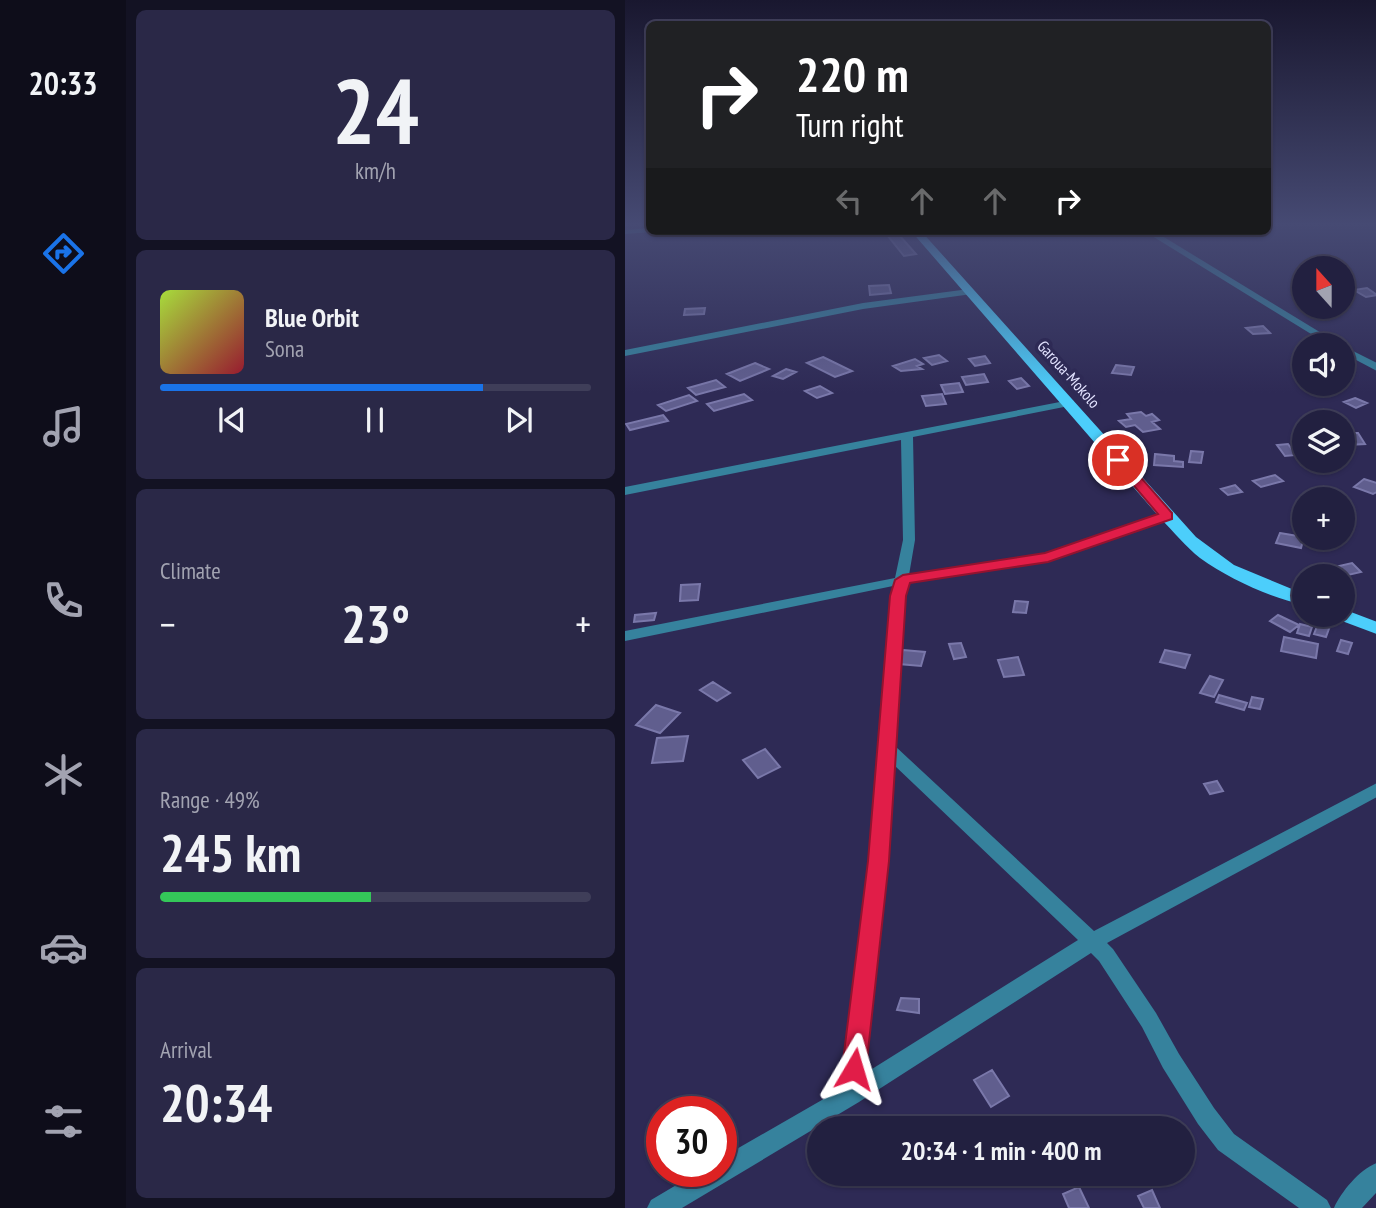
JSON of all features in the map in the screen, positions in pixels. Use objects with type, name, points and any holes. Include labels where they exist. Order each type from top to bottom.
[{"type":"main road","name":"Garoua-Mokolo","points":[[958,279],[1167,516],[1197,546],[1221,563],[1292,595]]},
{"type":"main road","points":[[1355,620],[1376,629]]},
{"type":"street","points":[[1228,279],[1316,333]]},
{"type":"street","points":[[625,353],[863,306],[969,292]]},
{"type":"street","points":[[1355,356],[1376,368]]},
{"type":"street","points":[[625,491],[1070,403]]},
{"type":"street","points":[[851,1095],[879,861],[898,596],[909,540],[907,435]]},
{"type":"street","points":[[625,636],[903,580],[1048,557],[1167,516]]},
{"type":"street","points":[[887,748],[1092,942],[1117,970],[1149,1020],[1170,1061],[1226,1142],[1319,1208]]},
{"type":"street","points":[[659,1208],[851,1095],[1092,942],[1376,789]]},
{"type":"street","points":[[1346,1208],[1376,1174]]},
{"type":"building","points":[[889,285],[891,293],[870,295],[869,286]]},
{"type":"building","points":[[1367,288],[1377,295],[1366,297],[1355,290]]},
{"type":"building","points":[[705,308],[704,314],[684,315],[685,309]]},
{"type":"building","points":[[1263,326],[1270,333],[1253,334],[1246,328]]},
{"type":"building","points":[[939,355],[947,361],[932,365],[924,358]]},
{"type":"building","points":[[985,356],[990,363],[975,366],[969,359]]},
{"type":"building","points":[[823,357],[852,371],[835,377],[807,363]]},
{"type":"building","points":[[915,359],[923,364],[917,366],[922,369],[901,371],[893,366]]},
{"type":"building","points":[[755,363],[769,369],[740,381],[727,374]]},
{"type":"building","points":[[1116,365],[1134,367],[1131,375],[1112,373]]},
{"type":"building","points":[[786,369],[796,372],[783,379],[773,376]]},
{"type":"building","points":[[984,374],[988,382],[966,385],[962,377]]},
{"type":"building","points":[[1021,378],[1029,386],[1017,389],[1009,381]]},
{"type":"building","points":[[716,380],[725,387],[696,395],[688,388]]},
{"type":"building","points":[[959,383],[963,392],[945,394],[941,385]]},
{"type":"building","points":[[820,386],[832,393],[817,398],[805,391]]},
{"type":"building","points":[[744,394],[752,400],[714,411],[707,404]]},
{"type":"building","points":[[942,394],[946,404],[926,406],[922,396]]},
{"type":"building","points":[[689,395],[697,401],[666,411],[658,405]]},
{"type":"building","points":[[1355,398],[1367,403],[1356,408],[1344,402]]},
{"type":"building","points":[[1141,412],[1146,416],[1152,414],[1159,420],[1152,422],[1160,429],[1143,432],[1135,425],[1126,427],[1119,421],[1131,419],[1127,414]]},
{"type":"building","points":[[663,415],[668,421],[630,430],[626,424]]},
{"type":"building","points":[[1355,433],[1358,433],[1365,444],[1355,445]]},
{"type":"building","points":[[1288,444],[1292,455],[1285,456],[1277,445]]},
{"type":"building","points":[[1191,451],[1203,452],[1201,463],[1189,462]]},
{"type":"building","points":[[1155,454],[1174,456],[1174,461],[1183,462],[1183,467],[1154,465]]},
{"type":"building","points":[[1275,475],[1283,481],[1261,487],[1253,481]]},
{"type":"building","points":[[1364,479],[1377,483],[1377,492],[1373,494],[1354,487]]},
{"type":"building","points":[[1235,485],[1242,492],[1228,495],[1221,489]]},
{"type":"building","points":[[1280,533],[1292,535],[1292,546],[1276,543]]},
{"type":"building","points":[[700,584],[698,600],[680,601],[681,585]]},
{"type":"building","points":[[1015,601],[1028,602],[1026,613],[1013,612]]},
{"type":"building","points":[[656,613],[654,620],[634,622],[635,615]]},
{"type":"building","points":[[1278,615],[1292,622],[1292,627],[1296,627],[1290,632],[1270,621]]},
{"type":"building","points":[[1299,627],[1312,627],[1309,636],[1297,633]]},
{"type":"building","points":[[1317,627],[1330,627],[1326,637],[1314,634]]},
{"type":"building","points":[[1284,637],[1318,644],[1316,658],[1281,651]]},
{"type":"building","points":[[1341,640],[1352,643],[1348,654],[1337,651]]},
{"type":"building","points":[[961,643],[966,657],[954,659],[949,644]]},
{"type":"building","points":[[903,650],[925,652],[921,666],[899,664]]},
{"type":"building","points":[[1165,650],[1190,655],[1185,668],[1160,662]]},
{"type":"building","points":[[1018,657],[1024,675],[1004,677],[998,660]]},
{"type":"building","points":[[1210,676],[1223,680],[1214,697],[1200,693]]},
{"type":"building","points":[[713,682],[730,693],[717,701],[700,690]]},
{"type":"building","points":[[1219,695],[1247,703],[1244,710],[1216,702]]},
{"type":"building","points":[[1252,697],[1263,699],[1260,709],[1249,707]]},
{"type":"building","points":[[656,705],[680,713],[660,733],[636,725]]},
{"type":"building","points":[[688,736],[683,761],[652,763],[657,738]]},
{"type":"building","points":[[765,749],[780,767],[758,778],[743,760]]},
{"type":"building","points":[[1217,781],[1223,791],[1210,794],[1204,784]]},
{"type":"building","points":[[901,998],[919,999],[919,1013],[897,1010]]},
{"type":"building","points":[[992,1070],[1009,1096],[991,1107],[974,1080]]},
{"type":"building","points":[[1079,1187],[1089,1208],[1069,1208],[1063,1194]]},
{"type":"building","points":[[1152,1190],[1160,1208],[1144,1208],[1138,1196]]},
{"type":"route","points":[[854,1069],[879,861],[898,596],[903,580],[1048,557],[1167,516],[1118,460]]}]
